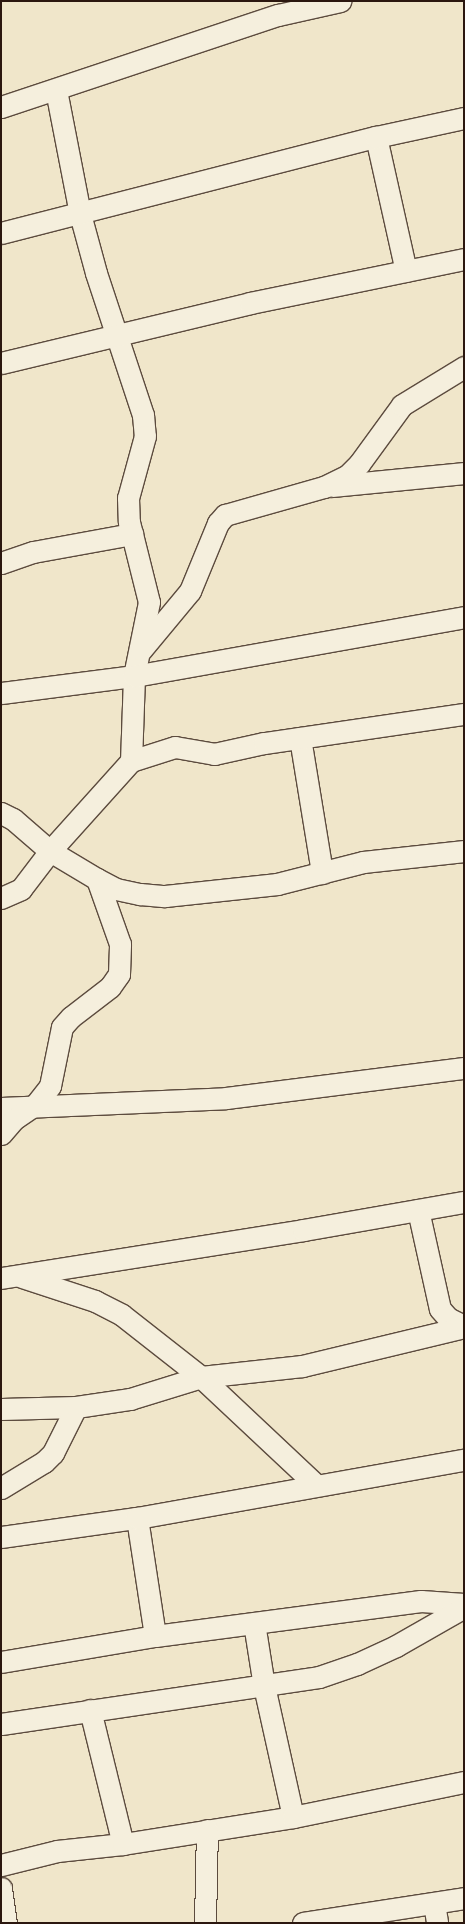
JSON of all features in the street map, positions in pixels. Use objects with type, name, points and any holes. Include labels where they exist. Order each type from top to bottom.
[{"type":"street","points":[[1,107],[56,90],[277,8],[340,1]]},
{"type":"street","points":[[56,90],[80,214],[105,302],[118,335],[143,415],[145,436],[128,498],[132,534],[149,602],[134,676],[132,761]]},
{"type":"street","points":[[1,233],[376,137],[464,118]]},
{"type":"street","points":[[376,137],[406,271]]},
{"type":"street","points":[[1,363],[250,303],[464,259]]},
{"type":"street","points":[[139,653],[190,591],[218,523],[225,515],[324,487],[347,476],[359,464],[402,405],[464,368]]},
{"type":"street","points":[[324,487],[464,473]]},
{"type":"street","points":[[1,563],[33,552],[132,534]]},
{"type":"street","points":[[1,693],[134,676],[464,617]]},
{"type":"street","points":[[1,898],[21,889],[50,851],[132,761],[176,747],[214,754],[300,738],[464,714]]},
{"type":"street","points":[[300,738],[322,873]]},
{"type":"street","points":[[1,813],[13,819],[50,851],[116,889],[165,896],[277,884],[362,862],[464,851]]},
{"type":"street","points":[[1,1134],[14,1119],[36,1104],[50,1086],[62,1027],[71,1017],[110,987],[119,974],[120,944],[97,879]]},
{"type":"street","points":[[1,1108],[36,1104],[226,1098],[464,1068]]},
{"type":"street","points":[[9,1276],[464,1202]]},
{"type":"street","points":[[418,1210],[440,1309],[448,1318],[464,1326]]},
{"type":"street","points":[[9,1276],[95,1301],[122,1315],[201,1378],[316,1485]]},
{"type":"street","points":[[1,1409],[76,1407],[130,1399],[201,1378],[302,1366],[464,1326]]},
{"type":"street","points":[[1,1488],[44,1462],[52,1453],[76,1407]]},
{"type":"street","points":[[1,1536],[137,1518],[316,1485],[464,1460]]},
{"type":"street","points":[[137,1518],[155,1636]]},
{"type":"street","points":[[1,1662],[155,1636],[421,1601],[464,1605]]},
{"type":"street","points":[[1,1724],[319,1677],[357,1664],[396,1646],[464,1605]]},
{"type":"street","points":[[254,1623],[264,1686],[293,1817]]},
{"type":"street","points":[[90,1710],[123,1844]]},
{"type":"street","points":[[1,1865],[57,1851],[123,1844],[293,1817],[464,1782]]},
{"type":"street","points":[[205,1923],[207,1830]]},
{"type":"street","points":[[1,1888],[6,1923]]},
{"type":"street","points":[[303,1923],[464,1898]]},
{"type":"street","points":[[434,1903],[437,1923]]}]
